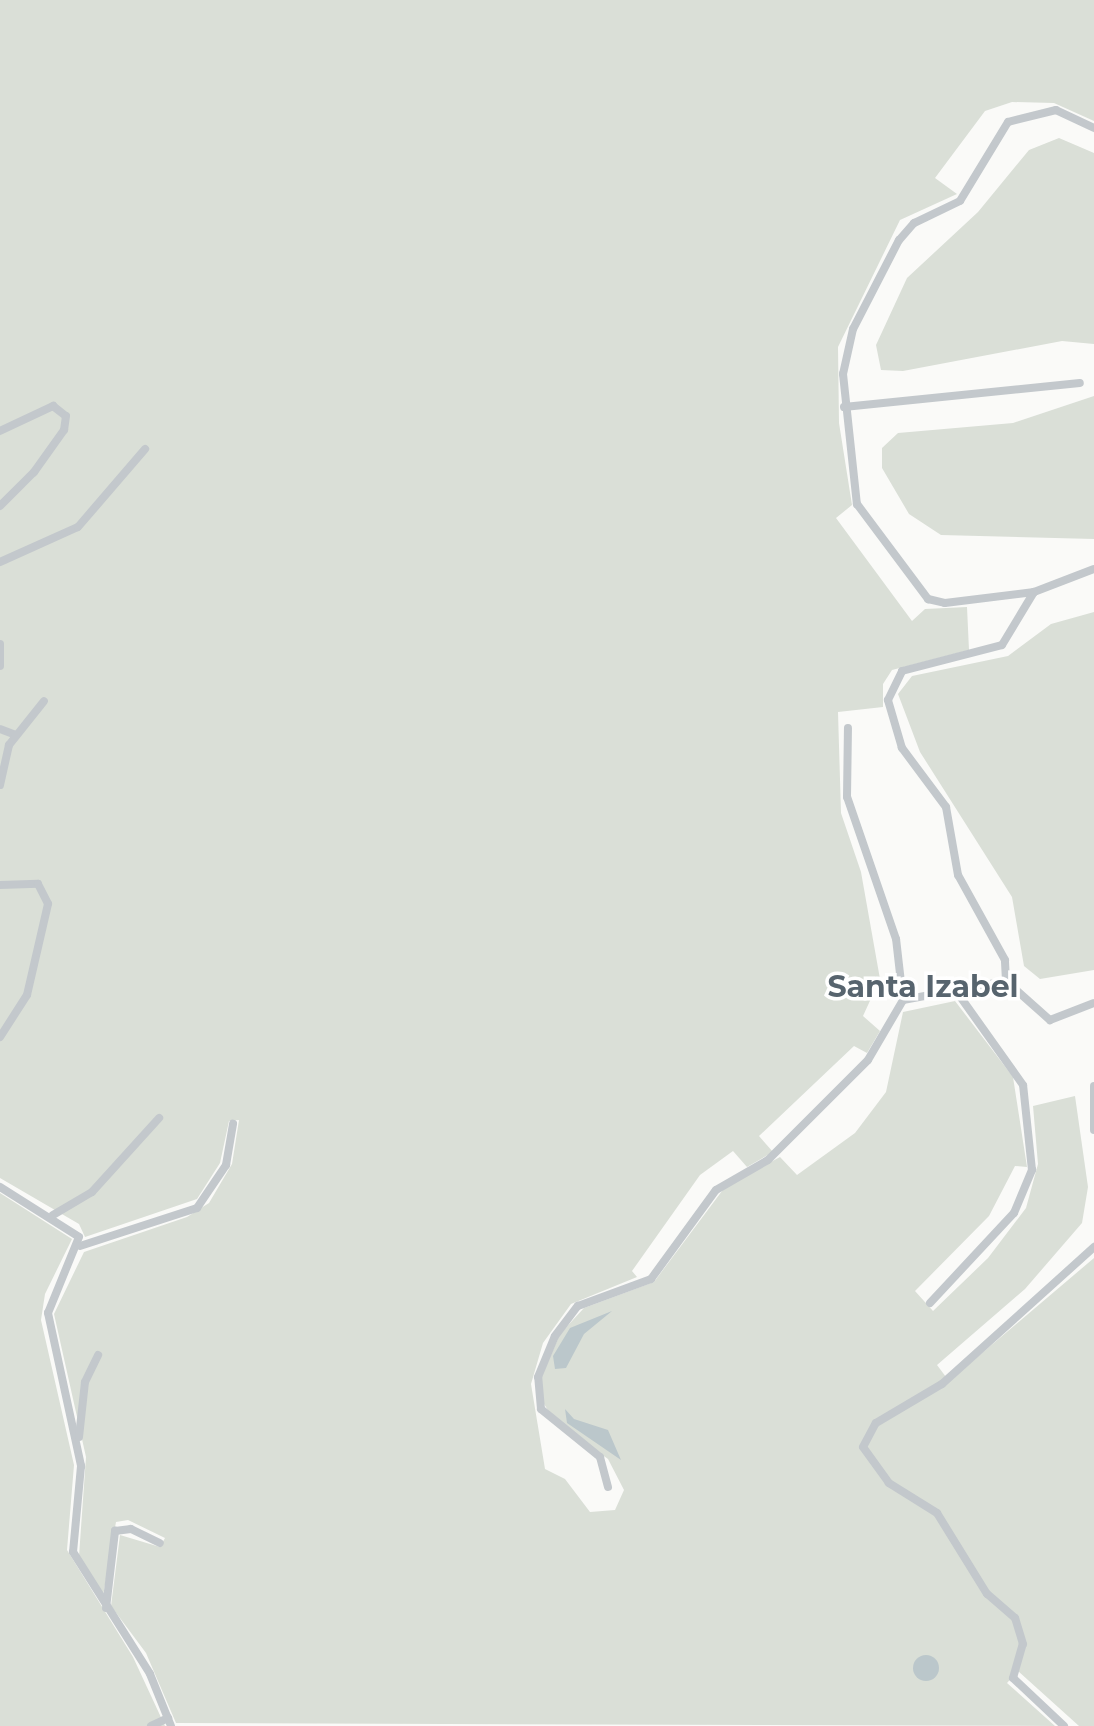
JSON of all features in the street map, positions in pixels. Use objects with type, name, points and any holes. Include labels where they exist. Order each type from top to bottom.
[{"type":"street","points":[[1094,128],[1056,110],[1012,119],[960,201],[906,230],[847,346],[844,407],[857,505],[926,597],[945,603],[1034,592],[1094,569]]},
{"type":"street","points":[[844,407],[1080,383]]},
{"type":"street","points":[[0,431],[53,406],[66,416],[60,438],[0,506]]},
{"type":"street","points":[[0,562],[78,527],[145,449]]},
{"type":"street","points":[[1034,592],[1002,645],[902,671],[888,695],[902,748],[948,813],[958,875],[1005,960],[1006,981],[1050,1020],[1094,1003]]},
{"type":"street","points":[[0,644],[0,666]]},
{"type":"street","points":[[0,785],[16,735],[44,701]]},
{"type":"street","points":[[608,1487],[600,1457],[541,1409],[538,1377],[555,1336],[578,1306],[651,1279],[716,1190],[768,1160],[868,1059],[903,1000],[896,939],[848,804],[848,728]]},
{"type":"street","points":[[0,729],[16,735]]},
{"type":"street","points":[[0,886],[38,884],[48,910],[27,995],[0,1037]]},
{"type":"street","points":[[903,1000],[1006,981]]},
{"type":"street","points":[[930,1303],[1014,1213],[1032,1170],[1023,1085],[957,992]]},
{"type":"street","points":[[1094,1086],[1094,1130]]},
{"type":"street","points":[[53,1215],[92,1192],[159,1118]]},
{"type":"street","points":[[80,1246],[197,1208],[226,1165],[233,1124]]},
{"type":"street","points":[[0,1187],[53,1215],[77,1232],[80,1246],[48,1313],[78,1444],[81,1480],[73,1552],[150,1674],[169,1722],[151,1726]]},
{"type":"street","points":[[1064,1726],[1012,1672],[1023,1644],[1015,1618],[987,1594],[937,1513],[889,1483],[863,1447],[876,1423],[950,1375],[1094,1247]]},
{"type":"street","points":[[78,1444],[85,1382],[98,1355]]},
{"type":"street","points":[[106,1608],[115,1531],[131,1529],[160,1543]]},
{"type":"shaded area","points":[[0,0],[1094,0],[1094,121],[1054,103],[1012,102],[985,111],[935,178],[957,194],[900,220],[838,347],[839,423],[852,505],[836,518],[912,621],[925,609],[967,607],[969,650],[892,670],[883,684],[883,707],[838,712],[841,813],[861,872],[880,979],[863,1016],[880,1031],[867,1053],[854,1046],[759,1136],[773,1152],[747,1167],[733,1151],[700,1175],[632,1271],[637,1277],[571,1304],[543,1343],[531,1384],[545,1469],[565,1479],[590,1512],[615,1510],[624,1490],[608,1459],[555,1421],[544,1404],[541,1378],[560,1334],[584,1308],[654,1282],[725,1187],[780,1157],[797,1175],[855,1133],[886,1092],[903,1012],[955,1001],[1013,1077],[1027,1167],[1015,1166],[989,1216],[915,1291],[933,1311],[988,1258],[1026,1208],[1038,1164],[1033,1106],[1075,1096],[1088,1187],[1082,1223],[1025,1289],[937,1365],[949,1381],[1094,1258],[1094,1726],[1079,1726],[1018,1671],[1007,1683],[1055,1726],[176,1723],[146,1653],[111,1606],[120,1535],[160,1547],[165,1538],[128,1520],[116,1522],[103,1596],[79,1556],[86,1457],[54,1314],[84,1252],[187,1217],[209,1203],[232,1164],[239,1120],[229,1121],[220,1163],[197,1199],[85,1237],[79,1224],[0,1178]]},
{"type":"shaded area","points":[[1059,138],[1094,153],[1094,344],[1062,341],[903,371],[881,370],[876,345],[907,278],[978,212],[1029,150]]},
{"type":"shaded area","points":[[1094,396],[1094,539],[941,535],[909,514],[882,468],[882,448],[898,433],[1013,423]]},
{"type":"shaded area","points":[[1094,612],[1094,970],[1040,979],[1024,966],[1012,897],[920,752],[898,694],[912,676],[1008,656],[1051,624]]},
{"type":"shaded area","points":[[0,1193],[72,1239],[45,1294],[41,1320],[74,1465],[67,1550],[133,1657],[165,1726],[0,1726]]},
{"type":"shaded area","points":[[612,1311],[584,1334],[566,1368],[555,1369],[553,1356],[570,1328]]},
{"type":"shaded area","points":[[565,1409],[574,1419],[608,1430],[621,1460],[567,1423]]},
{"type":"shaded area","points":[[926,1655],[935,1659],[939,1668],[935,1677],[926,1681],[917,1677],[913,1668],[917,1659]]},
{"type":"district","name":"Santa Izabel","points":[[923,987]]}]
